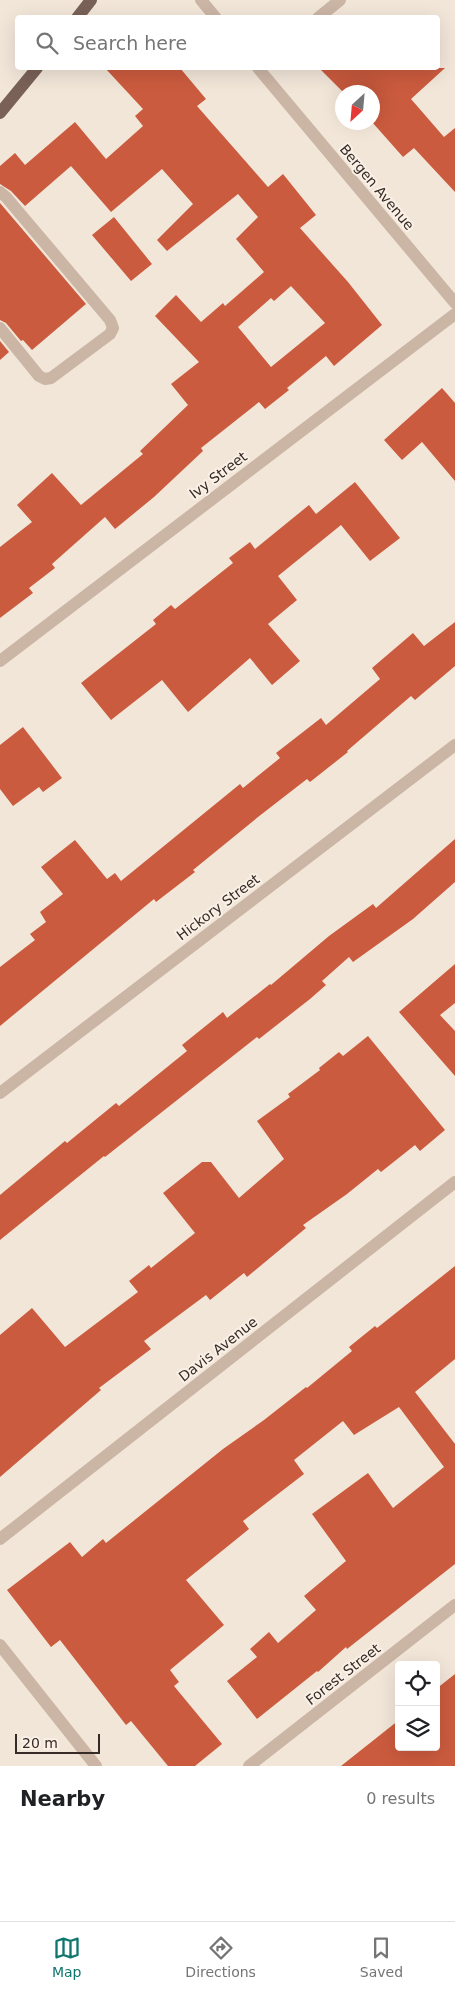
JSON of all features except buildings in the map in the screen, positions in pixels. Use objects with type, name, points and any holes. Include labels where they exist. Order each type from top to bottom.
[{"type":"main road","points":[[79,15],[91,0]]},
{"type":"main road","points":[[0,113],[35,70]]},
{"type":"street","points":[[201,0],[214,15]]},
{"type":"street","points":[[322,15],[340,0]]},
{"type":"street","name":"Bergen Avenue","points":[[260,70],[455,303]]},
{"type":"street","points":[[0,192],[110,320],[113,328],[110,334],[51,378],[45,379],[39,376],[0,328]]},
{"type":"street","name":"Ivy Street","points":[[0,660],[455,314]]},
{"type":"street","name":"Hickory Street","points":[[0,1093],[455,745]]},
{"type":"street","name":"Davis Avenue","points":[[0,1538],[455,1182]]},
{"type":"street","name":"Forest Street","points":[[249,1766],[455,1605]]},
{"type":"street","points":[[0,1645],[96,1766]]}]
